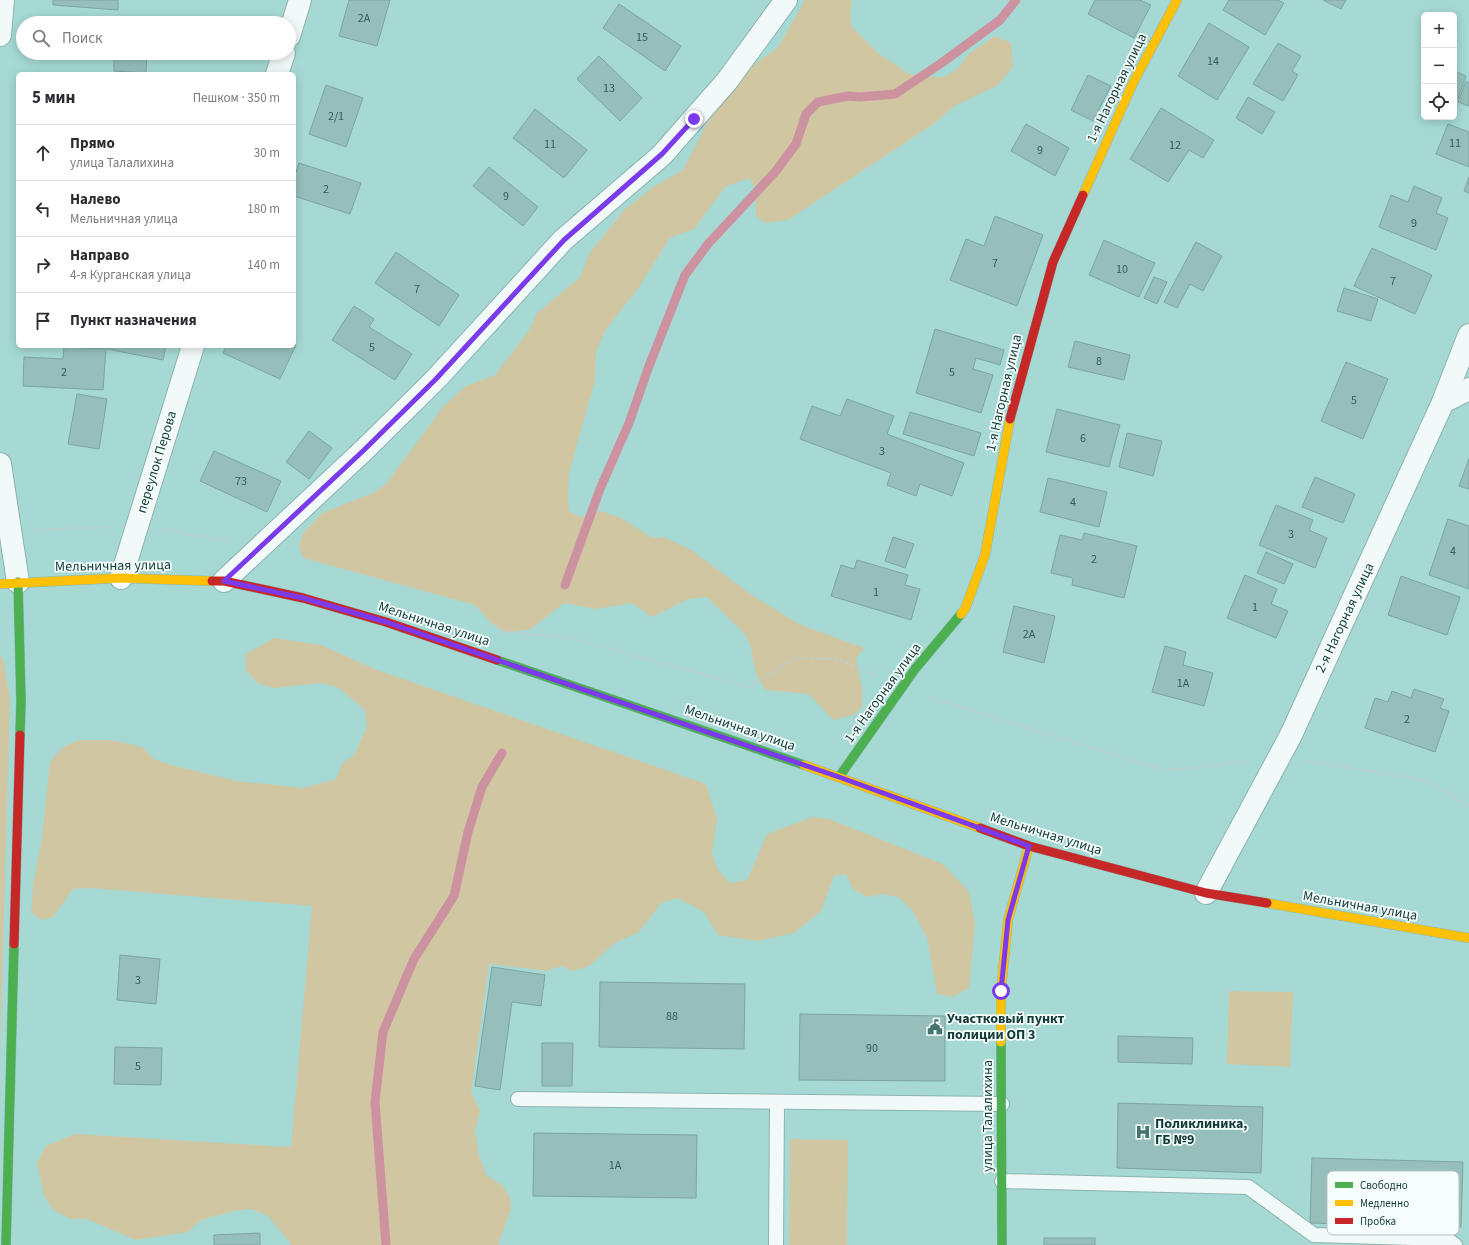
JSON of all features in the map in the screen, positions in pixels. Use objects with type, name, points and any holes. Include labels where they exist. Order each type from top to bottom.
[{"type":"main road","name":"1-я Нагорная улица","points":[[839,777],[915,670],[965,609],[985,555],[1012,408],[1053,262],[1133,83],[1177,0]]},
{"type":"main road","name":"Мельничная улица","points":[[9,583],[121,578],[224,581],[303,598],[386,622],[839,777],[1029,846],[1206,893],[1469,938]]},
{"type":"main road","points":[[6,1245],[21,702],[9,583]]},
{"type":"main road","name":"улица Талалихина","points":[[1002,1245],[1001,991],[1008,920],[1029,846]]},
{"type":"street","points":[[0,36],[3,0]]},
{"type":"street","points":[[295,16],[300,0]]},
{"type":"street","points":[[224,581],[364,450],[436,379],[564,240],[662,154],[727,81],[786,0]]},
{"type":"street","points":[[278,72],[282,60]]},
{"type":"street","name":"2-я Нагорная улица","points":[[1206,893],[1291,735],[1443,402],[1469,335]]},
{"type":"street","name":"переулок Перова","points":[[121,578],[192,348]]},
{"type":"street","points":[[1443,402],[1469,389]]},
{"type":"street","points":[[0,464],[9,522],[9,583]]},
{"type":"lane","points":[[518,1099],[1002,1104]]},
{"type":"lane","points":[[776,1245],[777,1102]]},
{"type":"lane","points":[[1002,1181],[1248,1187],[1314,1235],[1447,1239],[1454,1245]]},
{"type":"path","points":[[9,522],[35,530],[137,525],[259,548]]},
{"type":"path","points":[[494,628],[509,632],[575,639],[749,687],[796,658],[839,659],[901,689],[1164,770],[1202,767],[1280,757],[1419,779],[1436,785],[1457,800],[1469,805]]},
{"type":"shaded area","points":[[805,0],[852,0],[850,16],[852,27],[878,53],[908,73],[920,77],[944,77],[956,70],[970,53],[995,36],[1011,43],[1013,67],[998,85],[953,107],[935,123],[788,220],[765,223],[756,216],[755,188],[749,178],[725,187],[694,229],[670,238],[637,290],[606,329],[596,352],[595,380],[569,473],[568,499],[569,511],[579,517],[601,511],[623,519],[652,538],[664,537],[691,550],[756,598],[801,625],[864,648],[856,659],[862,688],[862,707],[853,715],[833,720],[809,694],[766,690],[756,675],[750,644],[744,633],[707,597],[688,599],[652,617],[632,603],[596,609],[564,603],[531,629],[507,633],[491,623],[475,605],[303,558],[299,546],[303,533],[322,513],[373,493],[386,484],[443,407],[466,386],[495,375],[530,329],[536,314],[580,277],[589,254],[624,210],[652,188],[683,170],[718,102],[754,65],[778,47]]},
{"type":"shaded area","points":[[274,638],[321,645],[377,670],[706,784],[717,819],[712,854],[718,870],[730,883],[747,880],[767,834],[813,817],[829,819],[943,864],[969,892],[975,924],[969,988],[953,997],[937,994],[927,937],[912,910],[900,898],[884,894],[867,897],[853,889],[846,874],[834,876],[821,911],[794,933],[758,941],[718,935],[704,912],[678,898],[661,903],[639,932],[615,943],[589,966],[572,971],[561,966],[548,971],[489,964],[471,1092],[480,1110],[475,1131],[479,1155],[486,1175],[503,1186],[510,1198],[511,1210],[499,1241],[499,1245],[292,1245],[268,1216],[251,1209],[234,1211],[201,1220],[188,1232],[135,1240],[87,1219],[70,1219],[54,1210],[44,1196],[37,1163],[46,1146],[75,1134],[291,1147],[312,906],[91,888],[73,889],[53,917],[41,920],[31,912],[33,885],[42,838],[50,762],[62,748],[78,740],[111,740],[142,747],[154,759],[171,765],[237,781],[304,788],[336,779],[342,764],[355,754],[367,726],[365,710],[339,688],[322,683],[273,688],[257,683],[246,670],[246,654]]},
{"type":"shaded area","points":[[0,655],[4,662],[10,700],[0,1056]]},
{"type":"shaded area","points":[[1229,991],[1293,992],[1290,1067],[1227,1064]]},
{"type":"shaded area","points":[[790,1139],[848,1140],[847,1245],[789,1245]]},
{"type":"building","points":[[53,0],[118,0],[118,10],[53,5]]},
{"type":"building","points":[[349,0],[390,0],[377,46],[339,36]]},
{"type":"building","points":[[1095,0],[1140,0],[1151,5],[1134,38],[1088,14]]},
{"type":"building","points":[[1229,0],[1278,0],[1284,3],[1265,35],[1223,10]]},
{"type":"building","points":[[1323,0],[1346,0],[1341,9]]},
{"type":"building","points":[[619,4],[681,46],[665,71],[603,28]]},
{"type":"building","points":[[1209,23],[1249,47],[1217,100],[1178,76]]},
{"type":"building","points":[[1278,43],[1301,56],[1292,71],[1298,75],[1283,101],[1253,84]]},
{"type":"building","points":[[599,56],[642,98],[620,121],[577,79]]},
{"type":"building","points":[[114,60],[147,60],[146,72],[114,71]]},
{"type":"building","points":[[1457,72],[1466,76],[1457,98]]},
{"type":"building","points":[[1088,75],[1111,86],[1093,121],[1071,110]]},
{"type":"building","points":[[1466,81],[1469,83],[1469,106],[1458,102]]},
{"type":"building","points":[[326,85],[363,98],[346,147],[309,134]]},
{"type":"building","points":[[1248,97],[1275,112],[1262,134],[1236,118]]},
{"type":"building","points":[[1161,108],[1214,140],[1203,158],[1189,150],[1168,182],[1130,159]]},
{"type":"building","points":[[535,109],[587,150],[564,178],[513,138]]},
{"type":"building","points":[[1026,124],[1069,148],[1055,176],[1011,151]]},
{"type":"building","points":[[1448,124],[1469,132],[1469,167],[1436,154]]},
{"type":"building","points":[[299,163],[361,183],[350,214],[296,197],[296,172]]},
{"type":"building","points":[[489,167],[538,207],[523,226],[473,186]]},
{"type":"building","points":[[1469,177],[1469,193],[1464,191]]},
{"type":"building","points":[[1414,186],[1442,198],[1436,213],[1448,218],[1436,250],[1379,227],[1391,195],[1408,202]]},
{"type":"building","points":[[995,216],[1043,235],[1017,306],[950,280],[966,239],[984,246]]},
{"type":"building","points":[[1104,240],[1155,263],[1139,297],[1089,275]]},
{"type":"building","points":[[1196,242],[1222,256],[1203,291],[1190,284],[1177,308],[1164,302]]},
{"type":"building","points":[[1372,248],[1432,275],[1415,314],[1354,286]]},
{"type":"building","points":[[396,252],[459,295],[439,326],[375,283]]},
{"type":"building","points":[[1154,277],[1167,282],[1157,304],[1144,298]]},
{"type":"building","points":[[1344,288],[1378,299],[1371,321],[1337,311]]},
{"type":"building","points":[[354,306],[374,319],[369,327],[412,354],[395,380],[332,340]]},
{"type":"building","points":[[935,329],[1004,350],[1000,365],[976,358],[973,369],[993,375],[981,413],[916,393]]},
{"type":"building","points":[[1075,341],[1130,355],[1124,380],[1068,367]]},
{"type":"building","points":[[64,348],[106,349],[103,390],[23,386],[24,357],[63,359]]},
{"type":"building","points":[[107,348],[166,348],[163,360]]},
{"type":"building","points":[[225,348],[295,348],[280,379],[223,353]]},
{"type":"building","points":[[1346,362],[1388,379],[1363,439],[1321,421]]},
{"type":"building","points":[[77,394],[107,399],[99,449],[68,444]]},
{"type":"building","points":[[847,399],[894,416],[887,434],[964,463],[952,496],[920,484],[916,496],[887,485],[891,473],[800,439],[812,406],[840,416]]},
{"type":"building","points":[[1057,409],[1120,425],[1109,467],[1046,452]]},
{"type":"building","points":[[910,412],[981,433],[974,456],[903,434]]},
{"type":"building","points":[[309,431],[332,448],[309,479],[286,462]]},
{"type":"building","points":[[1127,433],[1162,441],[1153,476],[1119,467]]},
{"type":"building","points":[[214,451],[281,481],[267,512],[200,481]]},
{"type":"building","points":[[1469,459],[1469,489],[1459,486]]},
{"type":"building","points":[[1315,477],[1355,494],[1343,523],[1302,507]]},
{"type":"building","points":[[1048,478],[1107,492],[1099,527],[1040,512]]},
{"type":"building","points":[[1276,505],[1313,520],[1309,530],[1327,538],[1315,568],[1259,545]]},
{"type":"building","points":[[1448,519],[1469,526],[1469,589],[1429,575]]},
{"type":"building","points":[[1084,533],[1137,546],[1124,598],[1072,585],[1073,578],[1051,573],[1060,535],[1082,540]]},
{"type":"building","points":[[893,537],[914,544],[905,568],[885,561]]},
{"type":"building","points":[[1266,552],[1293,564],[1284,584],[1257,573]]},
{"type":"building","points":[[857,560],[908,575],[905,585],[920,589],[911,620],[831,596],[841,565],[854,569]]},
{"type":"building","points":[[1245,575],[1277,589],[1271,604],[1288,611],[1276,638],[1227,618]]},
{"type":"building","points":[[1401,576],[1460,597],[1447,635],[1388,615]]},
{"type":"building","points":[[1014,606],[1055,616],[1044,663],[1003,652]]},
{"type":"building","points":[[1165,646],[1186,652],[1183,665],[1213,673],[1204,706],[1152,692]]},
{"type":"building","points":[[1414,689],[1444,699],[1440,708],[1449,711],[1435,752],[1365,728],[1375,698],[1388,702],[1392,691],[1411,698]]},
{"type":"building","points":[[120,955],[160,959],[156,1004],[117,1000]]},
{"type":"building","points":[[492,967],[545,975],[541,1006],[512,1002],[500,1090],[475,1086]]},
{"type":"building","points":[[600,982],[745,984],[744,1049],[599,1047]]},
{"type":"building","points":[[800,1014],[945,1016],[945,1081],[799,1080]]},
{"type":"building","points":[[1118,1036],[1193,1038],[1192,1064],[1118,1062]]},
{"type":"building","points":[[542,1043],[573,1043],[572,1086],[542,1086]]},
{"type":"building","points":[[115,1047],[162,1048],[161,1085],[114,1084]]},
{"type":"building","points":[[1118,1103],[1263,1107],[1261,1173],[1117,1168]]},
{"type":"building","points":[[534,1133],[697,1135],[696,1198],[533,1196]]},
{"type":"building","points":[[1312,1158],[1463,1162],[1461,1227],[1459,1227],[1459,1171],[1327,1171],[1327,1223],[1310,1223]]},
{"type":"building","points":[[260,1233],[260,1245],[214,1245],[214,1235]]},
{"type":"building","points":[[1044,1238],[1095,1238],[1095,1245],[1044,1245]]},
{"type":"waterway","points":[[565,585],[600,489],[629,423],[649,366],[685,275],[708,244],[776,171],[796,144],[806,114],[818,102],[848,96],[860,97],[895,94],[940,64],[1000,20],[1016,0]]},
{"type":"waterway","points":[[386,1245],[375,1102],[383,1032],[414,959],[454,896],[468,832],[482,787],[502,753]]},
{"type":"traffic: fast","points":[[18,582],[21,701],[20,735]]},
{"type":"traffic: fast","points":[[839,777],[915,669],[961,614]]},
{"type":"traffic: fast","points":[[497,660],[804,765]]},
{"type":"traffic: fast","points":[[6,1245],[14,944]]},
{"type":"traffic: fast","points":[[1001,1042],[1002,1245]]},
{"type":"traffic: slow","points":[[1083,195],[1133,83],[1177,0]]},
{"type":"traffic: slow","points":[[961,614],[965,609],[985,555],[1010,419]]},
{"type":"traffic: slow","points":[[0,584],[121,578],[212,581]]},
{"type":"traffic: slow","points":[[804,765],[980,828]]},
{"type":"traffic: slow","points":[[1001,1042],[1001,991],[1008,920],[1029,846]]},
{"type":"traffic: slow","points":[[1267,903],[1469,938]]},
{"type":"traffic: jam","points":[[1010,419],[1053,262],[1083,195]]},
{"type":"traffic: jam","points":[[212,581],[224,581],[303,598],[386,622],[497,660]]},
{"type":"traffic: jam","points":[[14,944],[20,735]]},
{"type":"traffic: jam","points":[[980,828],[1029,846],[1206,893],[1267,903]]},
{"type":"place","name":"Участковый пункт полиции ОП 3","points":[[935,1027]]},
{"type":"place","name":"Поликлиника, ГБ №9","points":[[1143,1132]]},
{"type":"route","points":[[694,119],[662,154],[564,240],[436,379],[364,450],[224,581],[303,598],[386,622],[839,777],[1029,846],[1008,920],[1001,991]]}]
